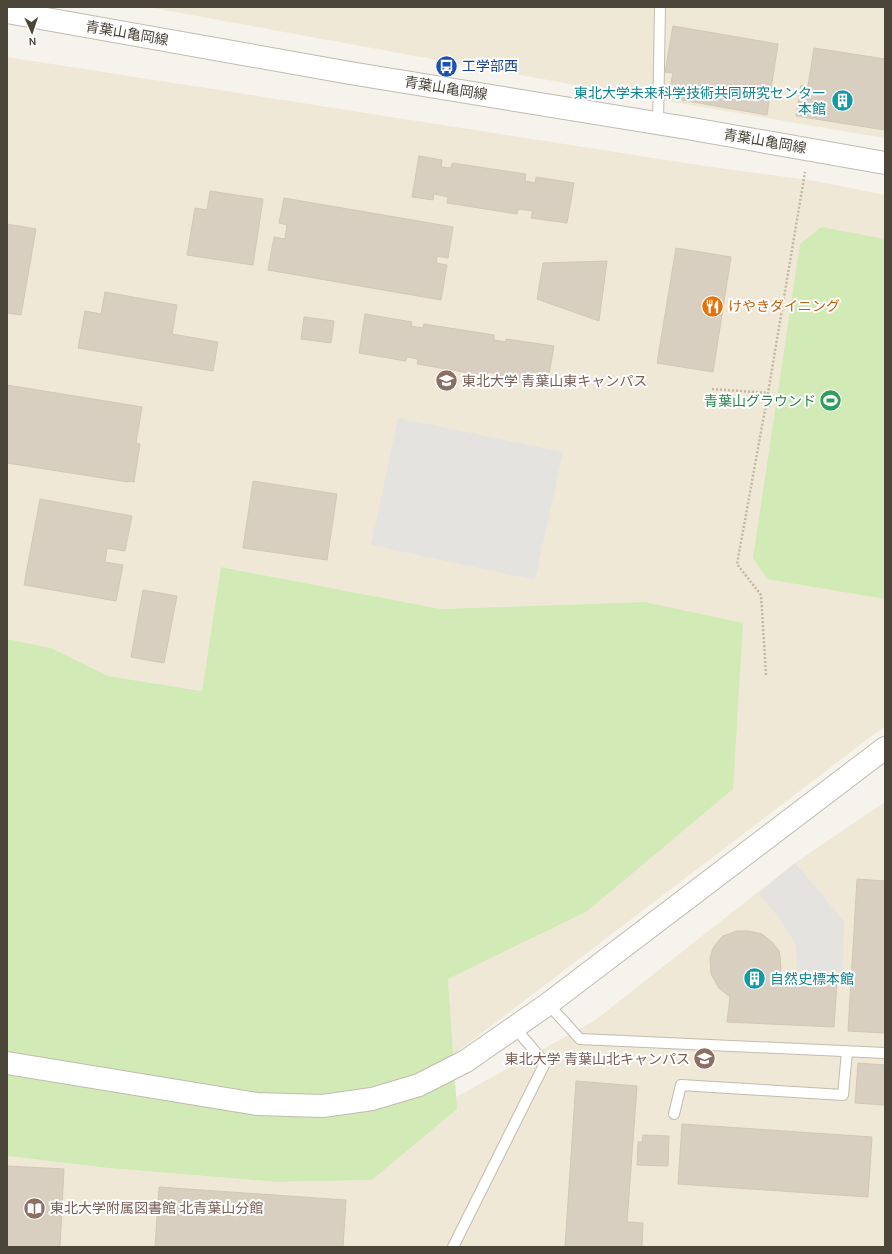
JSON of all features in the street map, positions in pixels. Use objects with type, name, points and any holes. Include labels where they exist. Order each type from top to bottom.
[{"type":"street","name":"青葉山亀岡線","points":[[7,12],[350,73],[658,123],[885,163]]},
{"type":"street","points":[[7,1063],[257,1104],[323,1106],[372,1099],[419,1085],[466,1061],[515,1028],[885,748]]},
{"type":"lane","points":[[658,123],[660,7]]},
{"type":"lane","points":[[548,1004],[580,1040],[847,1050],[885,1053]]},
{"type":"lane","points":[[453,1247],[546,1063],[515,1028]]},
{"type":"lane","points":[[674,1114],[680,1085],[843,1095],[847,1050]]},
{"type":"path","points":[[766,675],[761,595],[737,564],[768,393],[805,169]]},
{"type":"path","points":[[712,389],[768,393]]},
{"type":"shaded area","points":[[147,7],[885,7],[885,138],[608,91]]},
{"type":"shaded area","name":"東北大学 青葉山東キャンパス","points":[[7,57],[712,167],[816,181],[885,195],[885,726],[453,1055],[448,979],[586,912],[644,602],[441,609],[222,567],[202,691],[108,676],[51,648],[7,639]]},
{"type":"shaded area","points":[[398,418],[563,452],[535,580],[371,545]]},
{"type":"shaded area","name":"東北大学 青葉山北キャンパス","points":[[885,802],[885,1247],[7,1247],[7,1156],[108,1168],[277,1182],[372,1180],[456,1109],[456,1097],[594,1021],[795,863]]},
{"type":"shaded area","points":[[795,863],[844,921],[843,972],[797,971],[796,945],[782,922],[759,893]]},
{"type":"green space","name":"青葉山グラウンド","points":[[821,227],[885,239],[885,599],[767,579],[753,558],[800,244]]},
{"type":"green space","points":[[221,567],[441,609],[644,602],[743,623],[733,789],[586,912],[448,979],[457,1109],[372,1180],[277,1182],[108,1168],[7,1156],[7,639],[51,648],[108,676],[202,691]]},
{"type":"building","points":[[673,26],[778,44],[767,115],[682,100],[684,90],[670,87],[673,73],[665,72]]},
{"type":"building","name":"東北大学未来科学技術共同研究センター 本館","points":[[814,48],[885,59],[885,130],[796,116],[801,85],[808,86]]},
{"type":"building","points":[[419,156],[442,160],[441,167],[451,168],[452,163],[526,174],[525,181],[535,183],[536,177],[574,183],[567,223],[531,218],[533,211],[518,209],[517,214],[447,203],[448,197],[434,194],[433,200],[412,197]]},
{"type":"building","points":[[210,191],[263,199],[253,265],[187,255],[195,208],[207,210]]},
{"type":"building","points":[[284,198],[453,227],[448,258],[437,256],[436,263],[447,265],[441,300],[268,270],[274,237],[285,239],[287,225],[279,223]]},
{"type":"building","points":[[7,224],[36,229],[21,315],[7,313]]},
{"type":"building","points":[[676,248],[731,257],[713,372],[657,363]]},
{"type":"building","points":[[607,261],[599,321],[537,299],[543,263]]},
{"type":"building","points":[[105,292],[177,305],[172,334],[218,342],[213,371],[78,348],[85,311],[101,314]]},
{"type":"building","points":[[365,314],[412,322],[411,326],[423,328],[424,324],[494,335],[494,340],[506,342],[506,339],[554,346],[547,386],[500,378],[501,374],[488,372],[487,376],[417,364],[418,359],[407,357],[406,361],[359,353]]},
{"type":"building","points":[[304,317],[334,321],[331,343],[301,339]]},
{"type":"building","points":[[7,385],[142,407],[136,443],[140,444],[134,482],[7,463]]},
{"type":"building","points":[[253,481],[337,494],[327,560],[243,548]]},
{"type":"building","points":[[40,499],[132,516],[125,551],[107,548],[105,562],[123,565],[116,601],[24,585]]},
{"type":"building","points":[[143,590],[177,596],[164,663],[131,657]]},
{"type":"building","points":[[857,879],[885,881],[885,1033],[848,1031]]},
{"type":"building","name":"自然史標本館","points":[[737,931],[749,931],[762,934],[773,943],[779,951],[780,956],[781,970],[779,977],[837,983],[834,1027],[727,1022],[730,997],[719,988],[711,974],[710,958],[713,948],[723,936]]},
{"type":"building","points":[[858,1063],[885,1065],[885,1105],[855,1103]]},
{"type":"building","points":[[576,1081],[637,1086],[627,1222],[643,1223],[642,1247],[565,1247]]},
{"type":"building","points":[[682,1124],[872,1137],[868,1197],[678,1184]]},
{"type":"building","points":[[643,1135],[669,1136],[668,1166],[637,1165],[638,1142],[642,1142]]},
{"type":"building","name":"東北大学附属図書館 北青葉山分館","points":[[7,1166],[64,1169],[60,1247],[7,1247]]},
{"type":"building","points":[[159,1187],[346,1200],[343,1247],[155,1247]]},
{"type":"place","name":"工学部西","points":[[447,66]]},
{"type":"place","name":"東北大学未来科学技術共同研究センター 本館","points":[[842,101]]},
{"type":"place","name":"けやきダイニング","points":[[713,306]]},
{"type":"place","name":"東北大学 青葉山東キャンパス","points":[[446,381]]},
{"type":"place","name":"青葉山グラウンド","points":[[831,401]]},
{"type":"place","name":"自然史標本館","points":[[755,979]]},
{"type":"place","name":"東北大学 青葉山北キャンパス","points":[[705,1059]]},
{"type":"place","name":"東北大学附属図書館 北青葉山分館","points":[[35,1208]]}]
